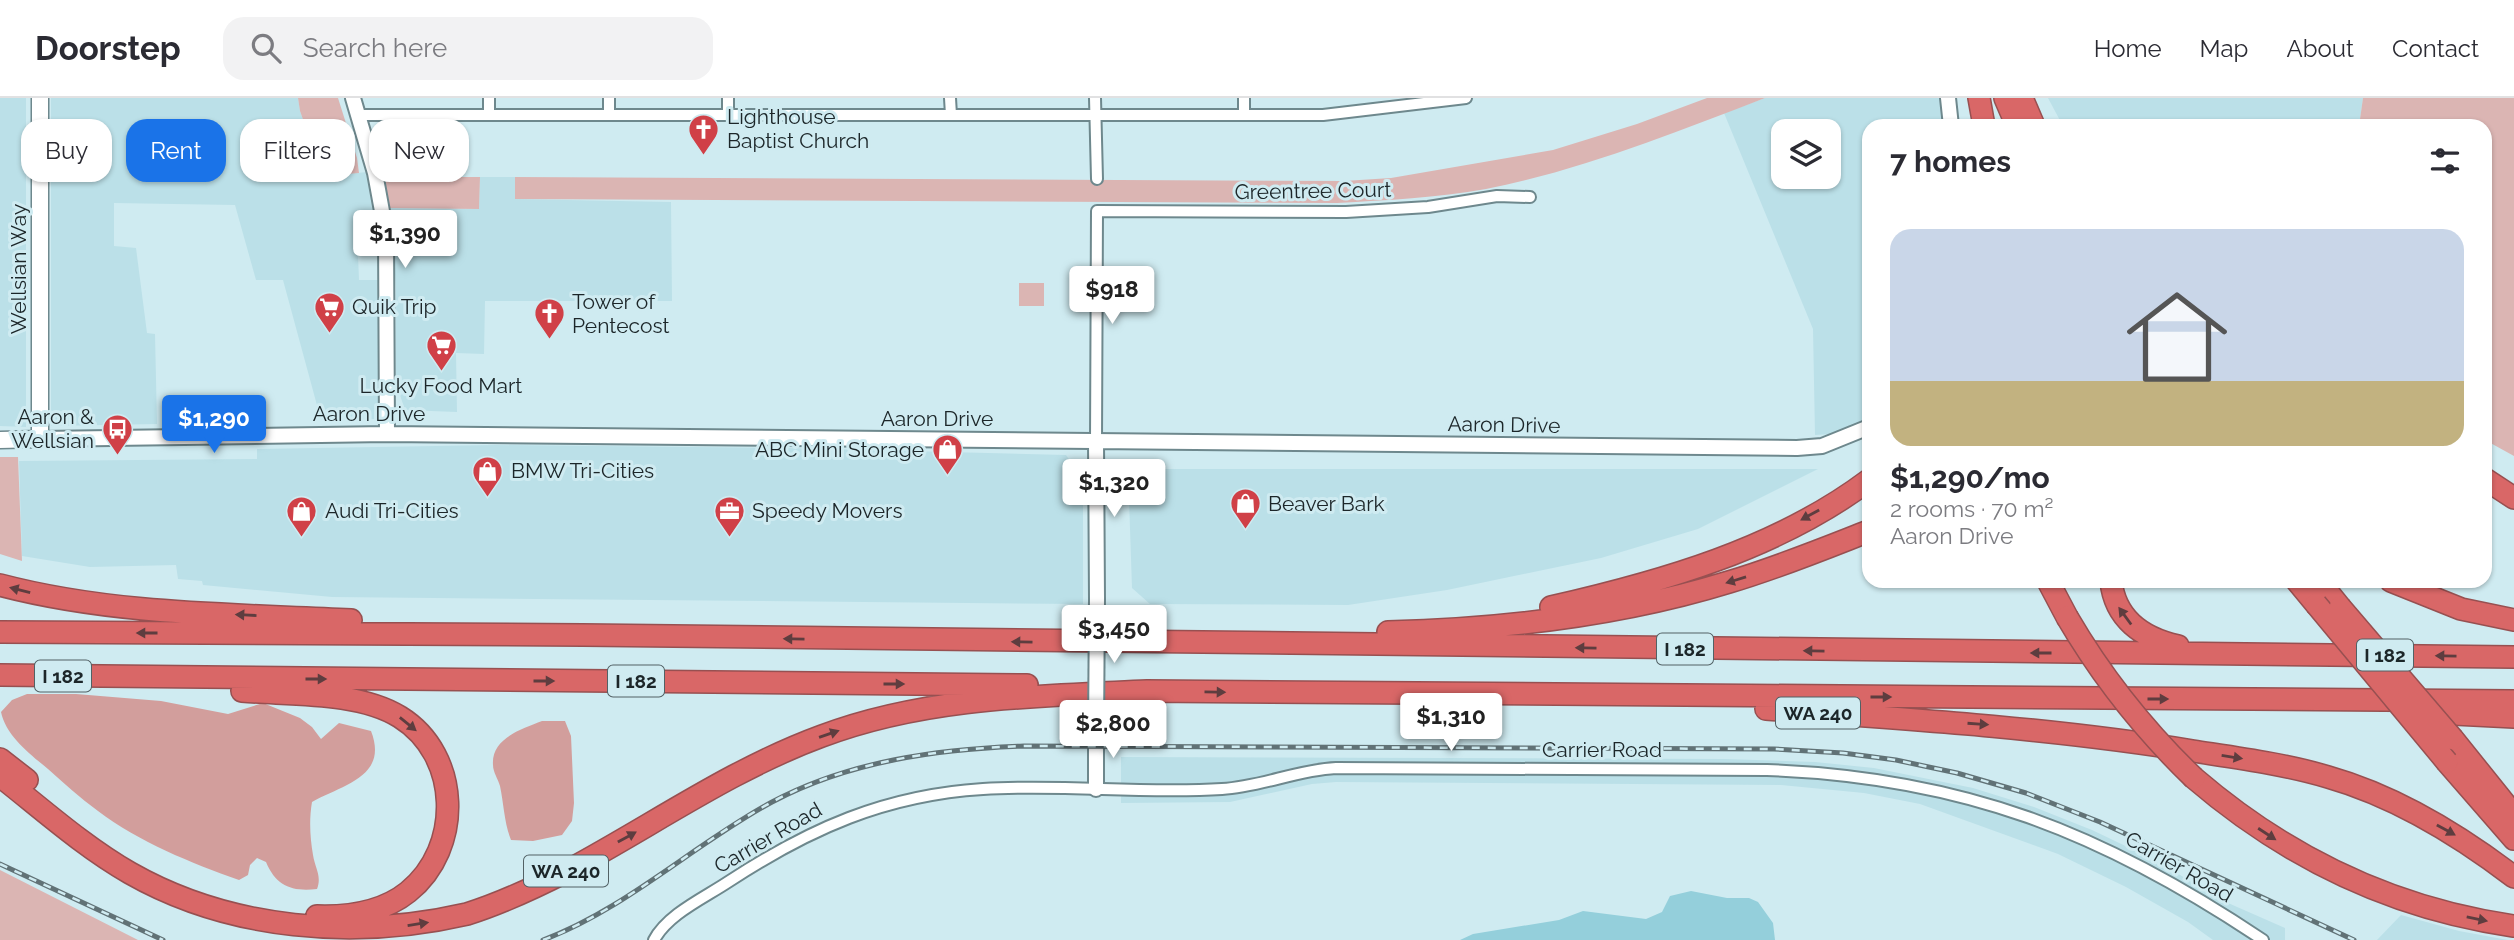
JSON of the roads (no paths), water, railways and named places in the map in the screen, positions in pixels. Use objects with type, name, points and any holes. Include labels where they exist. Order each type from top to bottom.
[{"type":"highway","points":[[2005,98],[2014,119]]},
{"type":"highway","points":[[2022,98],[2031,119]]},
{"type":"highway","points":[[1979,100],[1981,119]]},
{"type":"highway","points":[[1418,631],[1542,609],[1676,574],[1779,533],[1862,484]]},
{"type":"highway","points":[[2492,484],[2514,498]]},
{"type":"highway","points":[[1114,643],[1174,637],[1418,631],[1525,624],[1641,604],[1750,576],[1862,534]]},
{"type":"highway","points":[[0,585],[81,602],[141,609],[583,635]]},
{"type":"highway","points":[[2052,588],[2090,657],[2130,712],[2194,778],[2266,833],[2341,875],[2427,908],[2513,926]]},
{"type":"highway","points":[[2113,588],[2123,616],[2145,636],[2180,647],[2256,654]]},
{"type":"highway","points":[[2408,588],[2461,609],[2514,620]]},
{"type":"highway","points":[[2316,595],[2340,607],[2514,815]]},
{"type":"highway","points":[[2316,595],[2448,762],[2514,839]]},
{"type":"highway","name":"I 182","points":[[0,632],[583,635],[2514,657]]},
{"type":"highway","name":"I 182","points":[[0,675],[1042,685],[1147,691],[2514,701]]},
{"type":"highway","points":[[0,759],[128,856],[204,892],[248,905],[332,916],[370,911],[407,893],[422,880],[434,862],[443,845],[447,824],[448,801],[443,774],[429,744],[400,717],[372,705],[350,700],[126,677]]},
{"type":"highway","name":"WA 240","points":[[0,776],[105,858],[129,873],[180,897],[257,921],[312,928],[374,929],[440,921],[502,901],[572,868],[753,766],[787,750],[855,725],[954,704],[1147,691]]},
{"type":"highway","name":"WA 240","points":[[1568,695],[1999,726],[2169,747],[2272,764],[2328,776],[2391,802],[2453,834],[2514,877]]},
{"type":"highway","points":[[2260,699],[2329,707],[2514,718]]},
{"type":"highway","points":[[2453,739],[2514,799]]},
{"type":"main road","name":"Wellsian Way","points":[[40,98],[40,439]]},
{"type":"main road","name":"Aaron Drive","points":[[0,440],[40,439]]},
{"type":"street","points":[[353,98],[375,173],[386,233],[387,434]]},
{"type":"street","points":[[489,98],[489,114]]},
{"type":"street","points":[[609,98],[609,115]]},
{"type":"street","points":[[728,98],[728,115]]},
{"type":"street","points":[[950,98],[951,115]]},
{"type":"street","points":[[1095,98],[1097,179]]},
{"type":"street","points":[[1244,98],[1244,115]]},
{"type":"street","points":[[358,115],[1323,115],[1466,98]]},
{"type":"street","points":[[1948,98],[1950,119]]},
{"type":"street","name":"Greentree Court","points":[[1096,441],[1097,211],[1346,212],[1428,207],[1497,196],[1531,197]]},
{"type":"street","name":"Aaron Drive","points":[[40,439],[387,434],[1797,448],[1822,446],[1862,430]]},
{"type":"street","points":[[1096,441],[1096,789]]},
{"type":"street","name":"Carrier Road","points":[[654,940],[666,923],[767,856],[809,833],[860,813],[919,797],[961,790],[1003,788],[1234,788],[1307,771],[1336,768],[1767,770],[1853,776],[1950,793],[2059,827],[2157,873],[2263,940]]},
{"type":"railway","points":[[543,940],[603,911],[743,819],[801,788],[832,776],[895,760],[959,750],[1024,746],[1774,749],[1843,753],[1896,760],[1957,773],[2026,793],[2100,822],[2354,940]]},
{"type":"railway","points":[[0,864],[163,940]]},
{"type":"place","name":"Lighthouse Baptist Church","points":[[704,156]]},
{"type":"place","name":"Quik Trip","points":[[329,334]]},
{"type":"place","name":"Tower of Pentecost","points":[[549,341]]},
{"type":"place","name":"Lucky Food Mart","points":[[441,373]]},
{"type":"place","name":"Aaron & Wellsian","points":[[117,456]]},
{"type":"place","name":"ABC Mini Storage","points":[[947,477]]},
{"type":"place","name":"BMW Tri-Cities","points":[[488,498]]},
{"type":"place","name":"Beaver Bark","points":[[1245,531]]},
{"type":"place","name":"Audi Tri-Cities","points":[[302,538]]},
{"type":"place","name":"Speedy Movers","points":[[729,538]]}]
